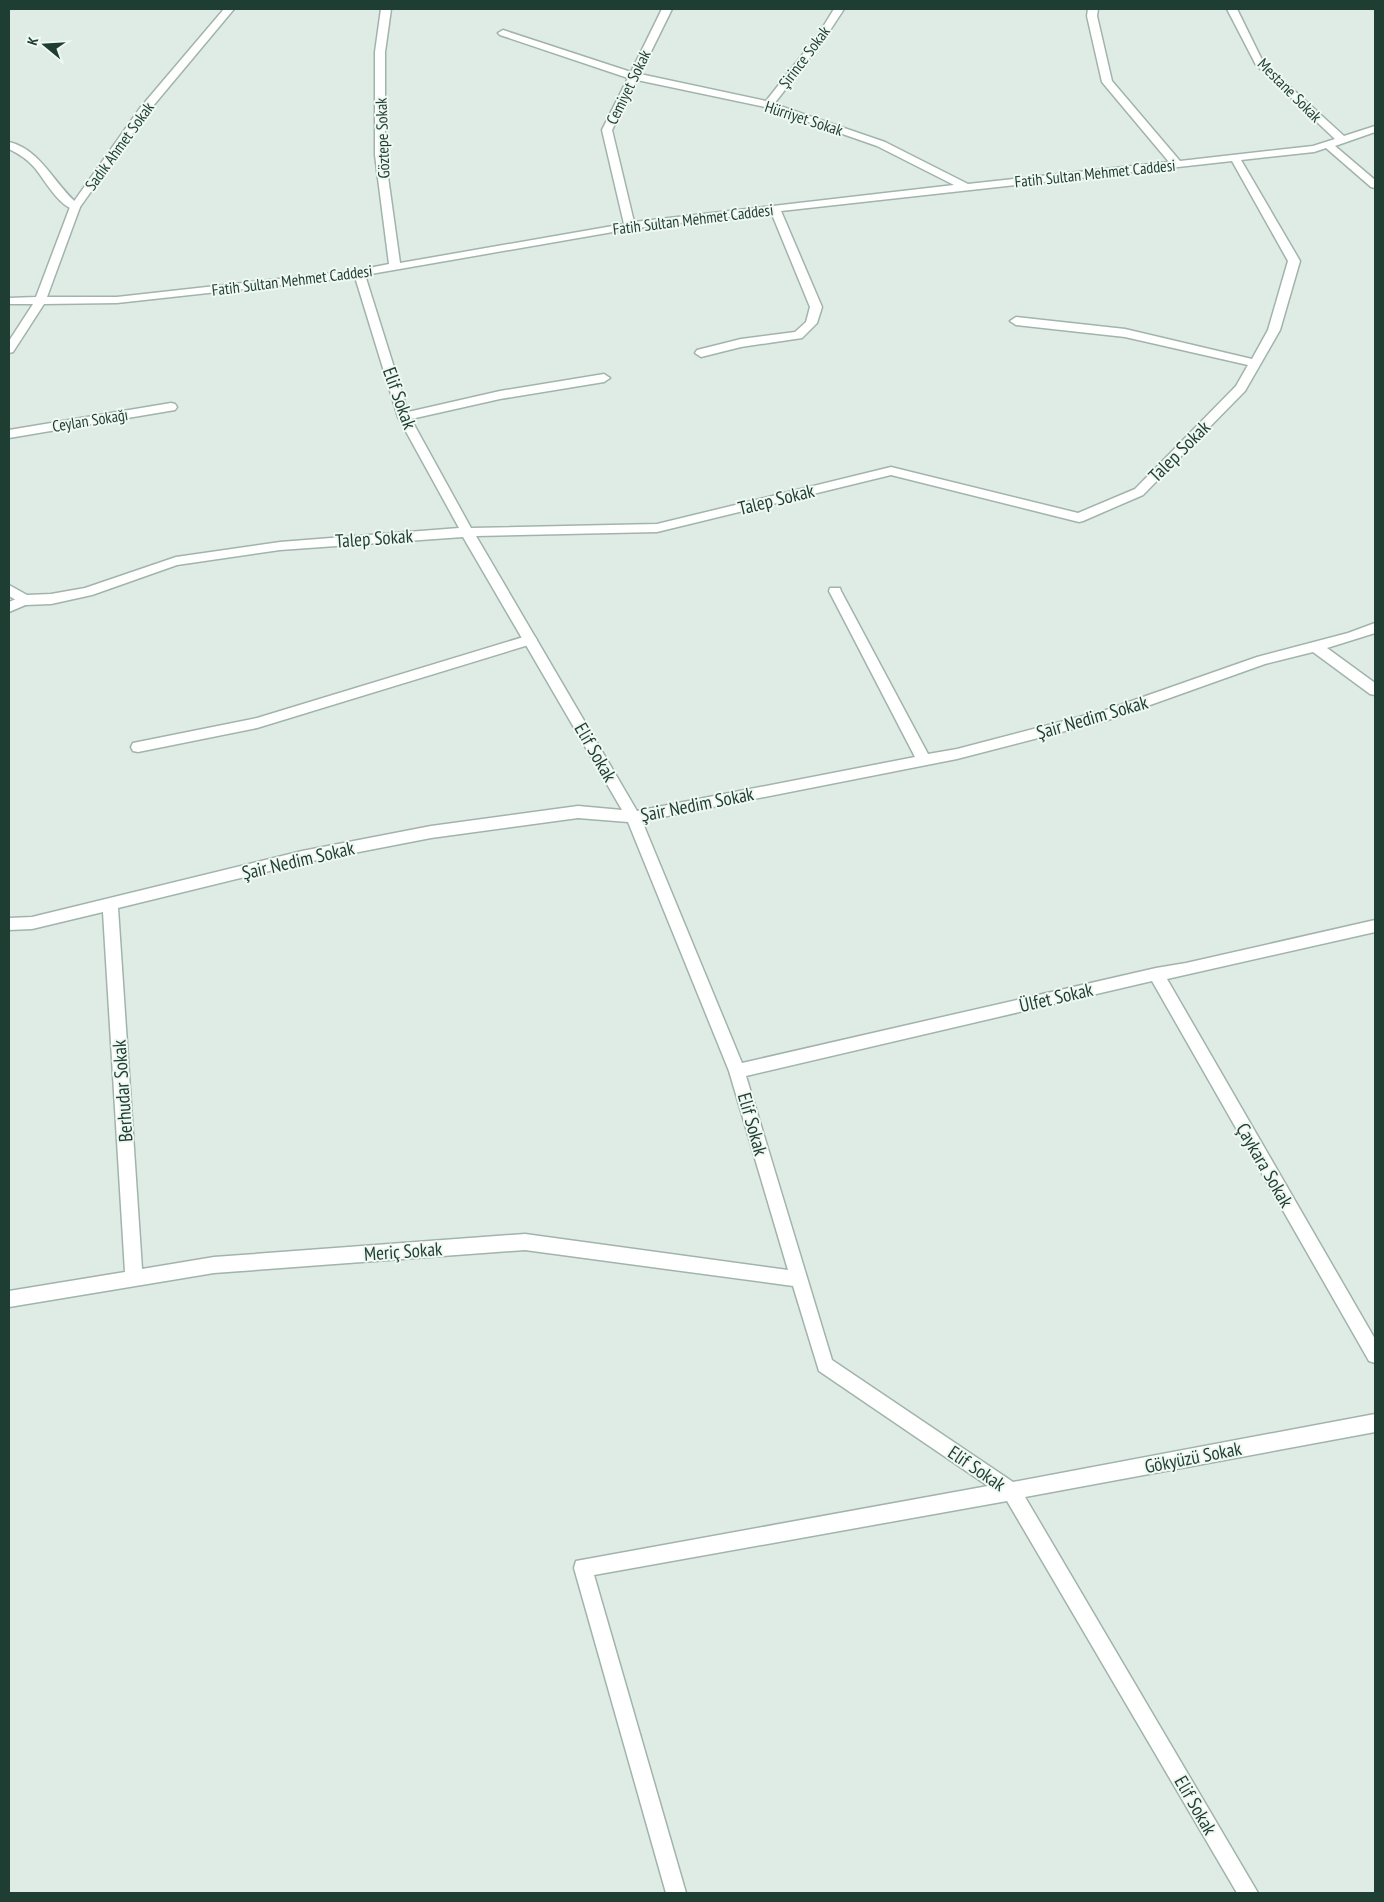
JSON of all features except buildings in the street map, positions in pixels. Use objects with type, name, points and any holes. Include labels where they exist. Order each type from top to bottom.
[{"type":"street","name":"Sadık Ahmet Sokak","points":[[9,349],[40,302],[75,207],[144,110],[229,9]]},
{"type":"street","name":"Göztepe Sokak","points":[[386,9],[380,52],[380,156],[395,267]]},
{"type":"street","name":"Cemiyet Sokak","points":[[630,226],[607,130],[667,9]]},
{"type":"street","name":"Şirince Sokak","points":[[768,105],[822,36],[839,9]]},
{"type":"street","points":[[1093,9],[1092,16],[1107,82],[1177,164]]},
{"type":"street","name":"Mestane Sokak","points":[[1232,9],[1259,63],[1342,140]]},
{"type":"street","name":"Hürriyet Sokak","points":[[503,33],[633,76],[768,105],[881,144],[966,187]]},
{"type":"street","name":"Fatih Sultan Mehmet Caddesi","points":[[9,301],[117,300],[360,273],[630,226],[775,208],[1314,149],[1375,128]]},
{"type":"street","points":[[9,145],[28,154],[37,162],[53,189],[75,207]]},
{"type":"street","points":[[1328,145],[1375,185]]},
{"type":"street","name":"Talep Sokak","points":[[25,600],[51,599],[87,592],[176,561],[350,539],[467,532],[657,528],[891,470],[1079,518],[1139,492],[1242,388],[1274,330],[1294,261],[1235,158]]},
{"type":"street","points":[[701,353],[741,343],[798,335],[806,331],[812,324],[816,307],[775,208]]},
{"type":"street","name":"Elif Sokak","points":[[360,273],[404,417],[467,532],[633,817],[738,1071],[825,1365],[1011,1492],[1248,1893]]},
{"type":"street","points":[[1016,321],[1125,333],[1255,363]]},
{"type":"street","points":[[404,417],[500,395],[604,378]]},
{"type":"street","name":"Ceylan Sokağı","points":[[9,434],[170,407]]},
{"type":"street","points":[[9,590],[25,600]]},
{"type":"street","points":[[835,591],[924,760]]},
{"type":"street","points":[[9,607],[25,600]]},
{"type":"street","name":"Şair Nedim Sokak","points":[[9,924],[32,924],[302,858],[431,832],[578,812],[633,817],[957,754],[1108,715],[1262,660],[1375,628]]},
{"type":"street","points":[[138,747],[256,723],[530,640]]},
{"type":"street","points":[[1315,646],[1375,690]]},
{"type":"street","name":"Berhudar Sokak","points":[[110,905],[134,1277]]},
{"type":"street","name":"Ülfet Sokak","points":[[738,1071],[1156,974],[1186,969],[1375,926]]},
{"type":"street","name":"Çaykara Sokak","points":[[1156,974],[1375,1355]]},
{"type":"street","name":"Meriç Sokak","points":[[9,1299],[214,1265],[525,1242],[798,1279]]},
{"type":"street","name":"Gökyüzü Sokak","points":[[676,1893],[583,1568],[1011,1492],[1375,1423]]}]
